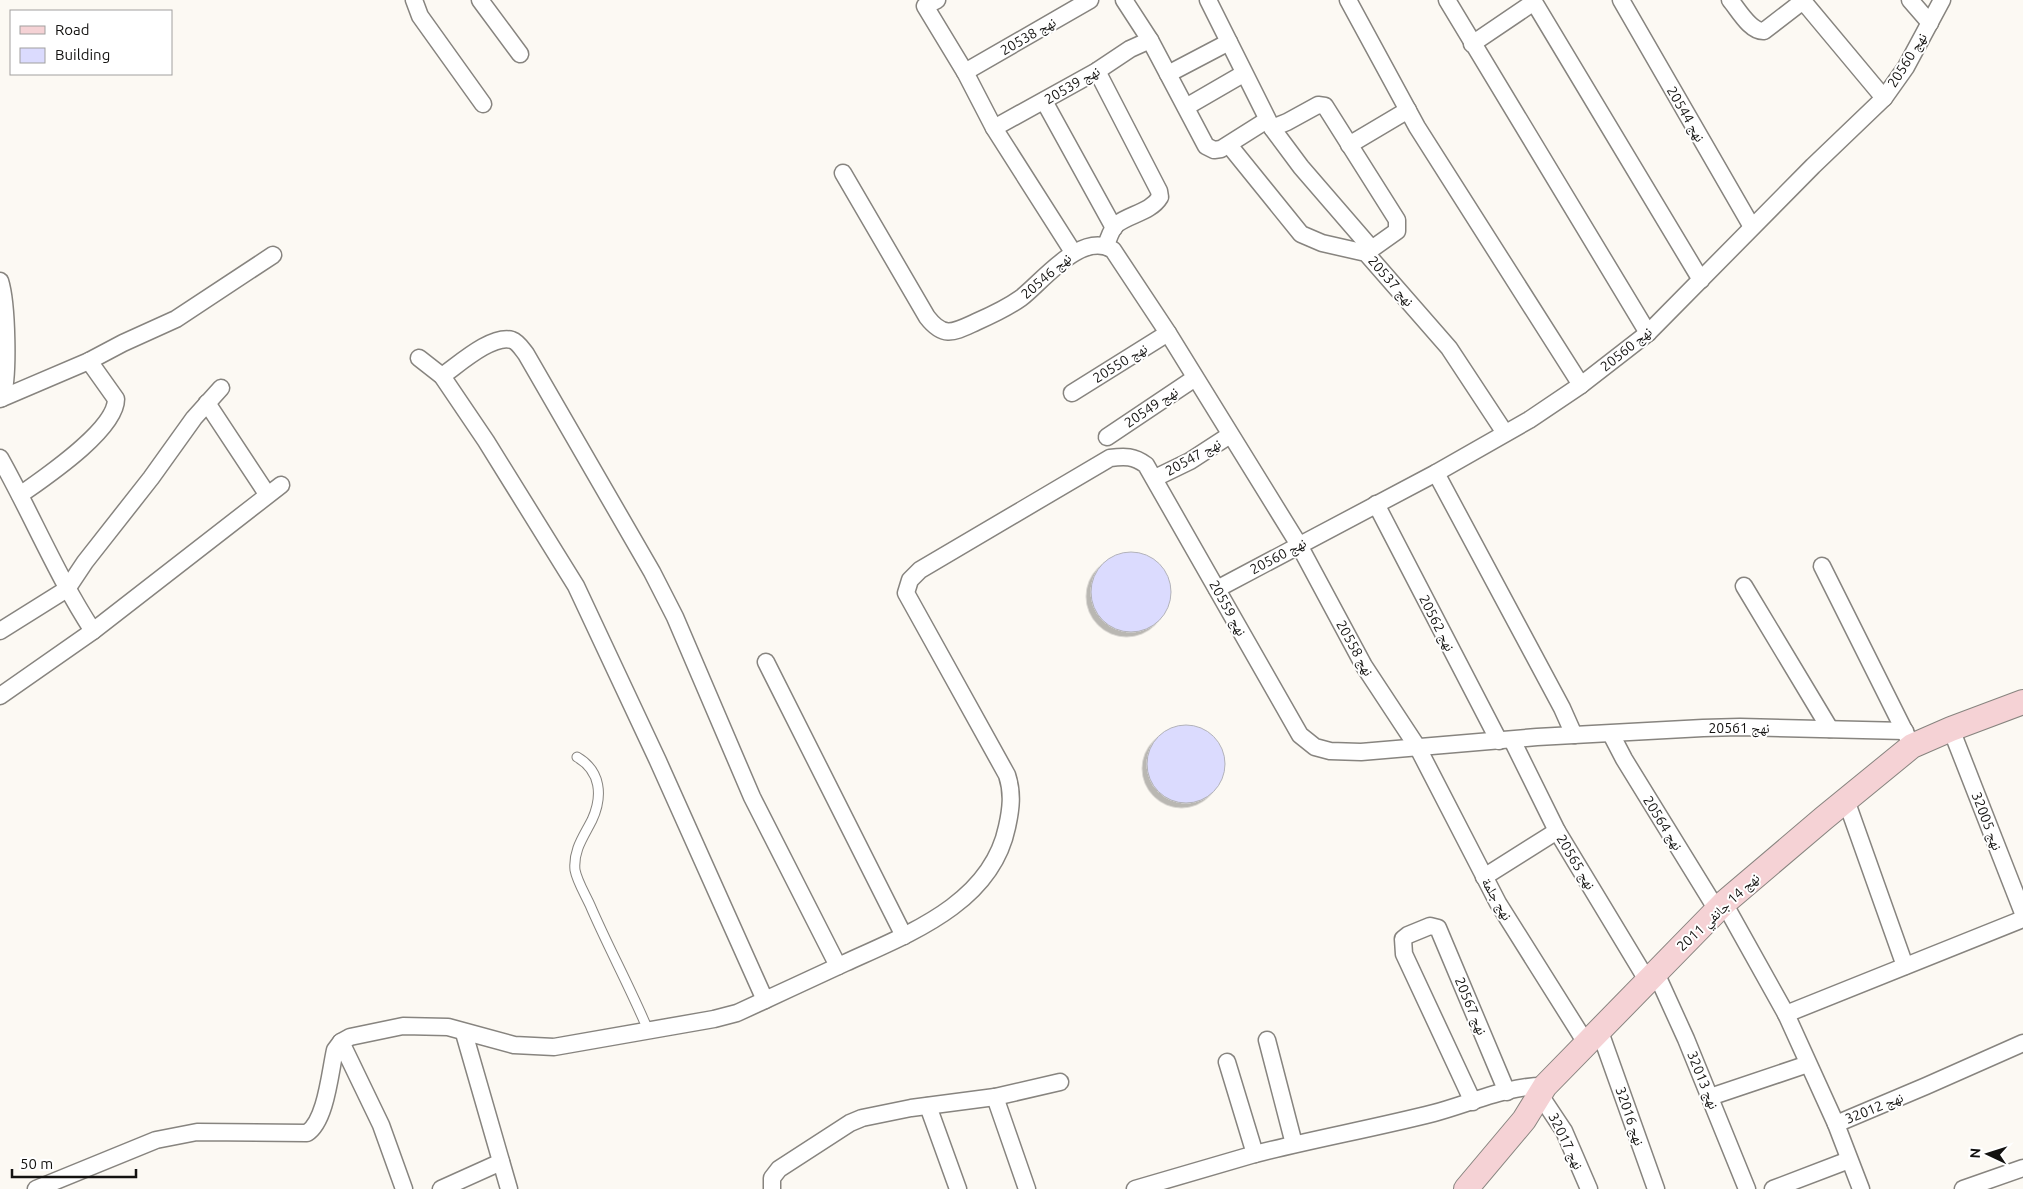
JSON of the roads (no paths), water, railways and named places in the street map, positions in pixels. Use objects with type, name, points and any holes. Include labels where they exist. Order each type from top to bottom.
[{"type":"street","points":[[414,0],[420,16],[483,104]]},
{"type":"street","points":[[480,0],[520,54]]},
{"type":"street","name":"نهج 20538","points":[[965,72],[1090,0]]},
{"type":"street","points":[[1124,0],[1168,74],[1206,146],[1217,150],[1269,124],[1321,104],[1326,106],[1348,145],[1398,224],[1397,230],[1368,251],[1300,167],[1269,124],[1208,0]]},
{"type":"street","points":[[1348,0],[1408,110],[1581,385]]},
{"type":"street","points":[[1447,0],[1648,333]]},
{"type":"street","name":"نهج 20544","points":[[1621,0],[1752,227]]},
{"type":"street","points":[[1730,0],[1754,28],[1760,31],[1764,31],[1803,0],[1884,98]]},
{"type":"street","points":[[1910,0],[1930,23]]},
{"type":"street","name":"نهج 20560","points":[[1217,589],[1376,504],[1439,478],[1504,432],[1529,420],[1581,385],[1648,333],[1752,227],[1884,98],[1906,67],[1942,0]]},
{"type":"street","points":[[1472,44],[1534,1],[1701,280]]},
{"type":"street","points":[[928,2],[994,128],[1073,252]]},
{"type":"street","name":"نهج 20539","points":[[994,128],[1097,71],[1146,36]]},
{"type":"street","points":[[1168,74],[1229,42]]},
{"type":"street","points":[[1097,71],[1159,191],[1160,197],[1153,205],[1117,224],[1106,245],[1113,250],[1168,334],[1299,545]]},
{"type":"street","points":[[1186,107],[1244,74]]},
{"type":"street","points":[[1044,101],[1114,228]]},
{"type":"street","points":[[1348,145],[1408,110]]},
{"type":"street","name":"نهج 20537","points":[[1229,145],[1301,234],[1322,243],[1368,251],[1449,348],[1504,432]]},
{"type":"street","name":"نهج 20546","points":[[843,173],[927,317],[934,327],[944,332],[957,331],[1008,307],[1073,252],[1097,245],[1106,245]]},
{"type":"street","points":[[1,398],[89,361],[176,318],[273,255]]},
{"type":"street","points":[[1,286],[6,342],[5,389],[1,398]]},
{"type":"street","name":"نهج 20550","points":[[1072,392],[1168,334]]},
{"type":"street","points":[[442,376],[491,342],[510,340],[518,344],[526,354],[652,572],[674,617],[752,797],[838,966]]},
{"type":"street","points":[[419,358],[442,376],[486,441],[576,586],[658,761],[765,1000]]},
{"type":"street","points":[[20,495],[70,460],[113,413],[116,399],[89,361]]},
{"type":"street","name":"نهج 20549","points":[[1107,437],[1195,378]]},
{"type":"street","points":[[0,632],[67,589],[85,562],[151,478],[194,418],[221,388]]},
{"type":"street","points":[[207,403],[268,494]]},
{"type":"street","name":"نهج 20547","points":[[1150,472],[1190,461],[1230,435]]},
{"type":"street","points":[[36,1189],[156,1140],[197,1132],[307,1133],[313,1129],[320,1117],[335,1050],[341,1042],[350,1037],[403,1026],[448,1027],[464,1033],[514,1045],[554,1047],[714,1020],[737,1013],[904,936],[958,904],[980,882],[1004,845],[1011,813],[1012,789],[1007,775],[911,605],[906,593],[910,580],[920,570],[1110,458],[1130,456],[1139,460],[1150,472]]},
{"type":"street","points":[[0,458],[67,589],[93,631]]},
{"type":"street","name":"نهج 20559","points":[[1150,472],[1300,735],[1315,747]]},
{"type":"street","points":[[1439,478],[1562,708],[1574,735]]},
{"type":"street","points":[[0,696],[93,631],[281,484]]},
{"type":"street","name":"نهج 20562","points":[[1376,504],[1506,740]]},
{"type":"street","name":"نهج 20558","points":[[1299,545],[1364,666],[1418,748]]},
{"type":"street","points":[[1822,566],[1908,739]]},
{"type":"street","points":[[1744,586],[1830,729]]},
{"type":"street","points":[[766,662],[904,936]]},
{"type":"street","name":"نهج 14 جانفي 2011","points":[[1466,1189],[1524,1120],[1542,1090],[1597,1039],[1651,976],[1721,907],[1846,800],[1908,739],[1951,729],[2023,702]]},
{"type":"street","name":"نهج 20561","points":[[1315,747],[1360,752],[1574,735],[1740,727],[1830,729],[1908,739]]},
{"type":"street","name":"نهج 32005","points":[[1951,729],[2023,913]]},
{"type":"street","name":"نهج 20564","points":[[1611,734],[1624,759],[1721,907],[1786,1014]]},
{"type":"street","name":"نهج 20565","points":[[1506,740],[1557,831],[1651,976]]},
{"type":"street","name":"نهج جلمة","points":[[1418,748],[1484,877],[1597,1039]]},
{"type":"street","points":[[1846,800],[1905,966]]},
{"type":"street","points":[[1484,877],[1557,831]]},
{"type":"street","points":[[1786,1014],[2023,919]]},
{"type":"street","name":"نهج 20567","points":[[1473,1102],[1404,954],[1403,939],[1430,926],[1438,928],[1507,1092]]},
{"type":"street","name":"نهج 32013","points":[[1651,976],[1710,1097],[1747,1189]]},
{"type":"street","name":"نهج 32012","points":[[1786,1014],[1836,1124],[2023,1043]]},
{"type":"street","points":[[464,1033],[509,1189]]},
{"type":"street","name":"نهج 32016","points":[[1597,1039],[1656,1189]]},
{"type":"street","points":[[1267,1040],[1294,1144]]},
{"type":"street","points":[[341,1042],[381,1125],[404,1189]]},
{"type":"street","points":[[1227,1062],[1255,1154]]},
{"type":"street","points":[[1710,1097],[1808,1064]]},
{"type":"street","points":[[772,1189],[772,1178],[779,1169],[850,1123],[862,1118],[928,1106],[996,1097],[1060,1082]]},
{"type":"street","points":[[1135,1189],[1255,1154],[1395,1123],[1531,1086],[1542,1090]]},
{"type":"street","name":"نهج 32017","points":[[1542,1090],[1564,1131],[1589,1189]]},
{"type":"street","points":[[996,1097],[1027,1189]]},
{"type":"street","points":[[928,1106],[958,1189]]},
{"type":"street","points":[[1836,1124],[1861,1189]]},
{"type":"street","points":[[1773,1189],[1849,1160]]},
{"type":"street","points":[[441,1189],[501,1162]]},
{"type":"street","points":[[1963,1189],[2023,1168]]},
{"type":"lane","points":[[577,757],[588,763],[596,776],[598,789],[593,818],[577,849],[576,871],[600,931],[633,994],[648,1030]]}]
